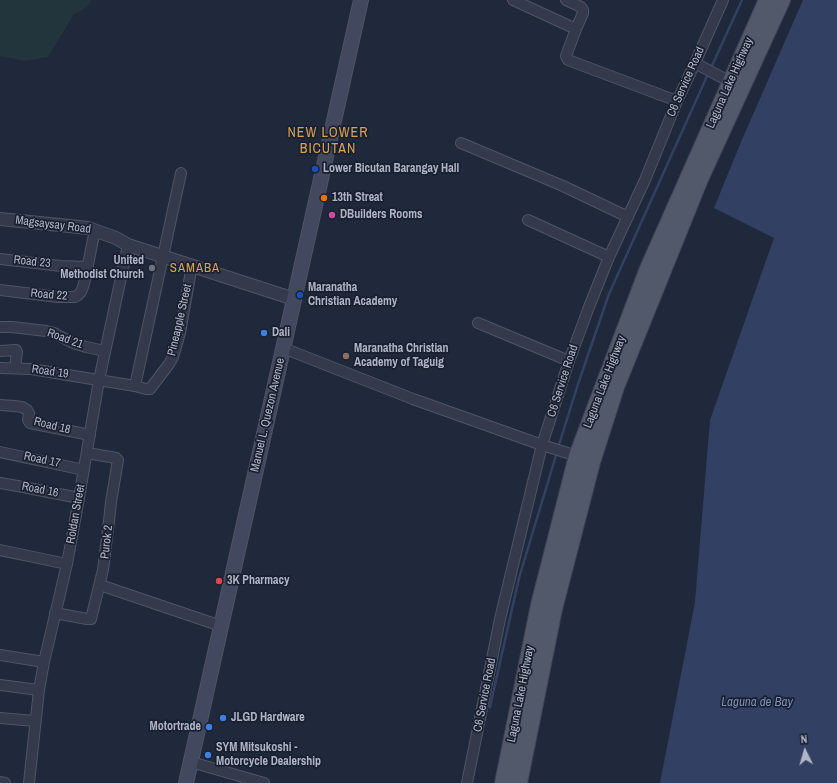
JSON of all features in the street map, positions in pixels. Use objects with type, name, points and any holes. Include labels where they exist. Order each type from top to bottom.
[{"type":"main road","name":"Manuel L. Quezon Avenue","points":[[186,783],[361,0]]},
{"type":"main road","name":"Laguna Lake Highway","points":[[503,783],[570,454],[647,271],[767,0]]},
{"type":"main road","name":"Laguna Lake Highway","points":[[519,783],[554,609],[594,454],[616,387],[700,179],[732,81],[782,0]]},
{"type":"street","points":[[513,0],[576,29]]},
{"type":"street","points":[[566,0],[581,7],[583,13],[566,56],[568,60],[677,100]]},
{"type":"street","name":"C6 Service Road","points":[[467,783],[500,619],[544,446],[569,361],[609,257],[645,180],[677,100],[698,65],[722,0]]},
{"type":"street","points":[[698,65],[732,81]]},
{"type":"street","points":[[461,143],[563,186],[628,217]]},
{"type":"street","points":[[136,386],[181,173]]},
{"type":"street","name":"Magsaysay Road","points":[[0,219],[95,230],[116,238],[128,245],[294,299]]},
{"type":"street","points":[[528,220],[609,257]]},
{"type":"street","name":"Road 22","points":[[0,290],[58,297],[75,297],[81,292],[84,284],[95,230]]},
{"type":"street","name":"Roldan Street","points":[[29,783],[38,690],[67,564],[99,380],[128,245]]},
{"type":"street","name":"Road 23","points":[[0,259],[61,266],[88,267]]},
{"type":"street","name":"Pineapple Street","points":[[99,380],[148,389],[152,387],[173,358],[180,333],[192,265]]},
{"type":"street","points":[[478,322],[569,361]]},
{"type":"street","name":"Road 21","points":[[0,327],[46,331],[54,333],[72,343],[105,351]]},
{"type":"street","points":[[283,348],[412,399],[570,454]]},
{"type":"street","points":[[0,351],[16,350],[15,368]]},
{"type":"street","name":"Road 19","points":[[0,368],[31,369],[99,380]]},
{"type":"street","name":"Road 18","points":[[0,405],[22,407],[27,410],[28,420],[30,423],[90,435]]},
{"type":"street","name":"Road 17","points":[[0,452],[84,470]]},
{"type":"street","name":"Purok 2","points":[[55,613],[91,619],[100,586],[111,498],[118,460],[116,458],[87,453]]},
{"type":"street","name":"Road 16","points":[[0,483],[79,498]]},
{"type":"street","points":[[0,550],[67,564]]},
{"type":"street","points":[[100,586],[221,626]]},
{"type":"street","points":[[0,655],[44,662]]},
{"type":"street","points":[[0,685],[38,690]]},
{"type":"street","points":[[0,718],[36,720]]},
{"type":"street","points":[[191,762],[264,783]]},
{"type":"street","points":[[0,782],[5,783]]},
{"type":"shaded area","points":[[0,0],[92,0],[87,7],[74,14],[48,57],[25,61],[0,56]]},
{"type":"water","name":"Laguna de Bay","points":[[803,0],[837,0],[837,783],[660,783],[695,602],[710,420],[774,238],[714,208]]},
{"type":"waterway","points":[[710,70],[742,0]]},
{"type":"waterway","points":[[558,448],[609,294],[708,74]]},
{"type":"waterway","points":[[490,707],[519,578],[557,452]]},
{"type":"place","name":"Lower Bicutan Barangay Hall","points":[[315,169]]},
{"type":"place","name":"13th Streat","points":[[324,198]]},
{"type":"place","name":"DBuilders Rooms","points":[[332,215]]},
{"type":"place","name":"United Methodist Church","points":[[152,268]]},
{"type":"place","name":"Maranatha Christian Academy","points":[[300,295]]},
{"type":"place","name":"Dali","points":[[264,333]]},
{"type":"place","name":"Maranatha Christian Academy of Taguig","points":[[346,356]]},
{"type":"place","name":"3K Pharmacy","points":[[219,581]]},
{"type":"place","name":"JLGD Hardware","points":[[223,718]]},
{"type":"place","name":"Motortrade","points":[[209,727]]},
{"type":"place","name":"SYM Mitsukoshi - Motorcycle Dealership","points":[[208,755]]},
{"type":"district","name":"NEW LOWER BICUTAN","points":[[328,142]]},
{"type":"district","name":"SAMABA","points":[[195,269]]}]
